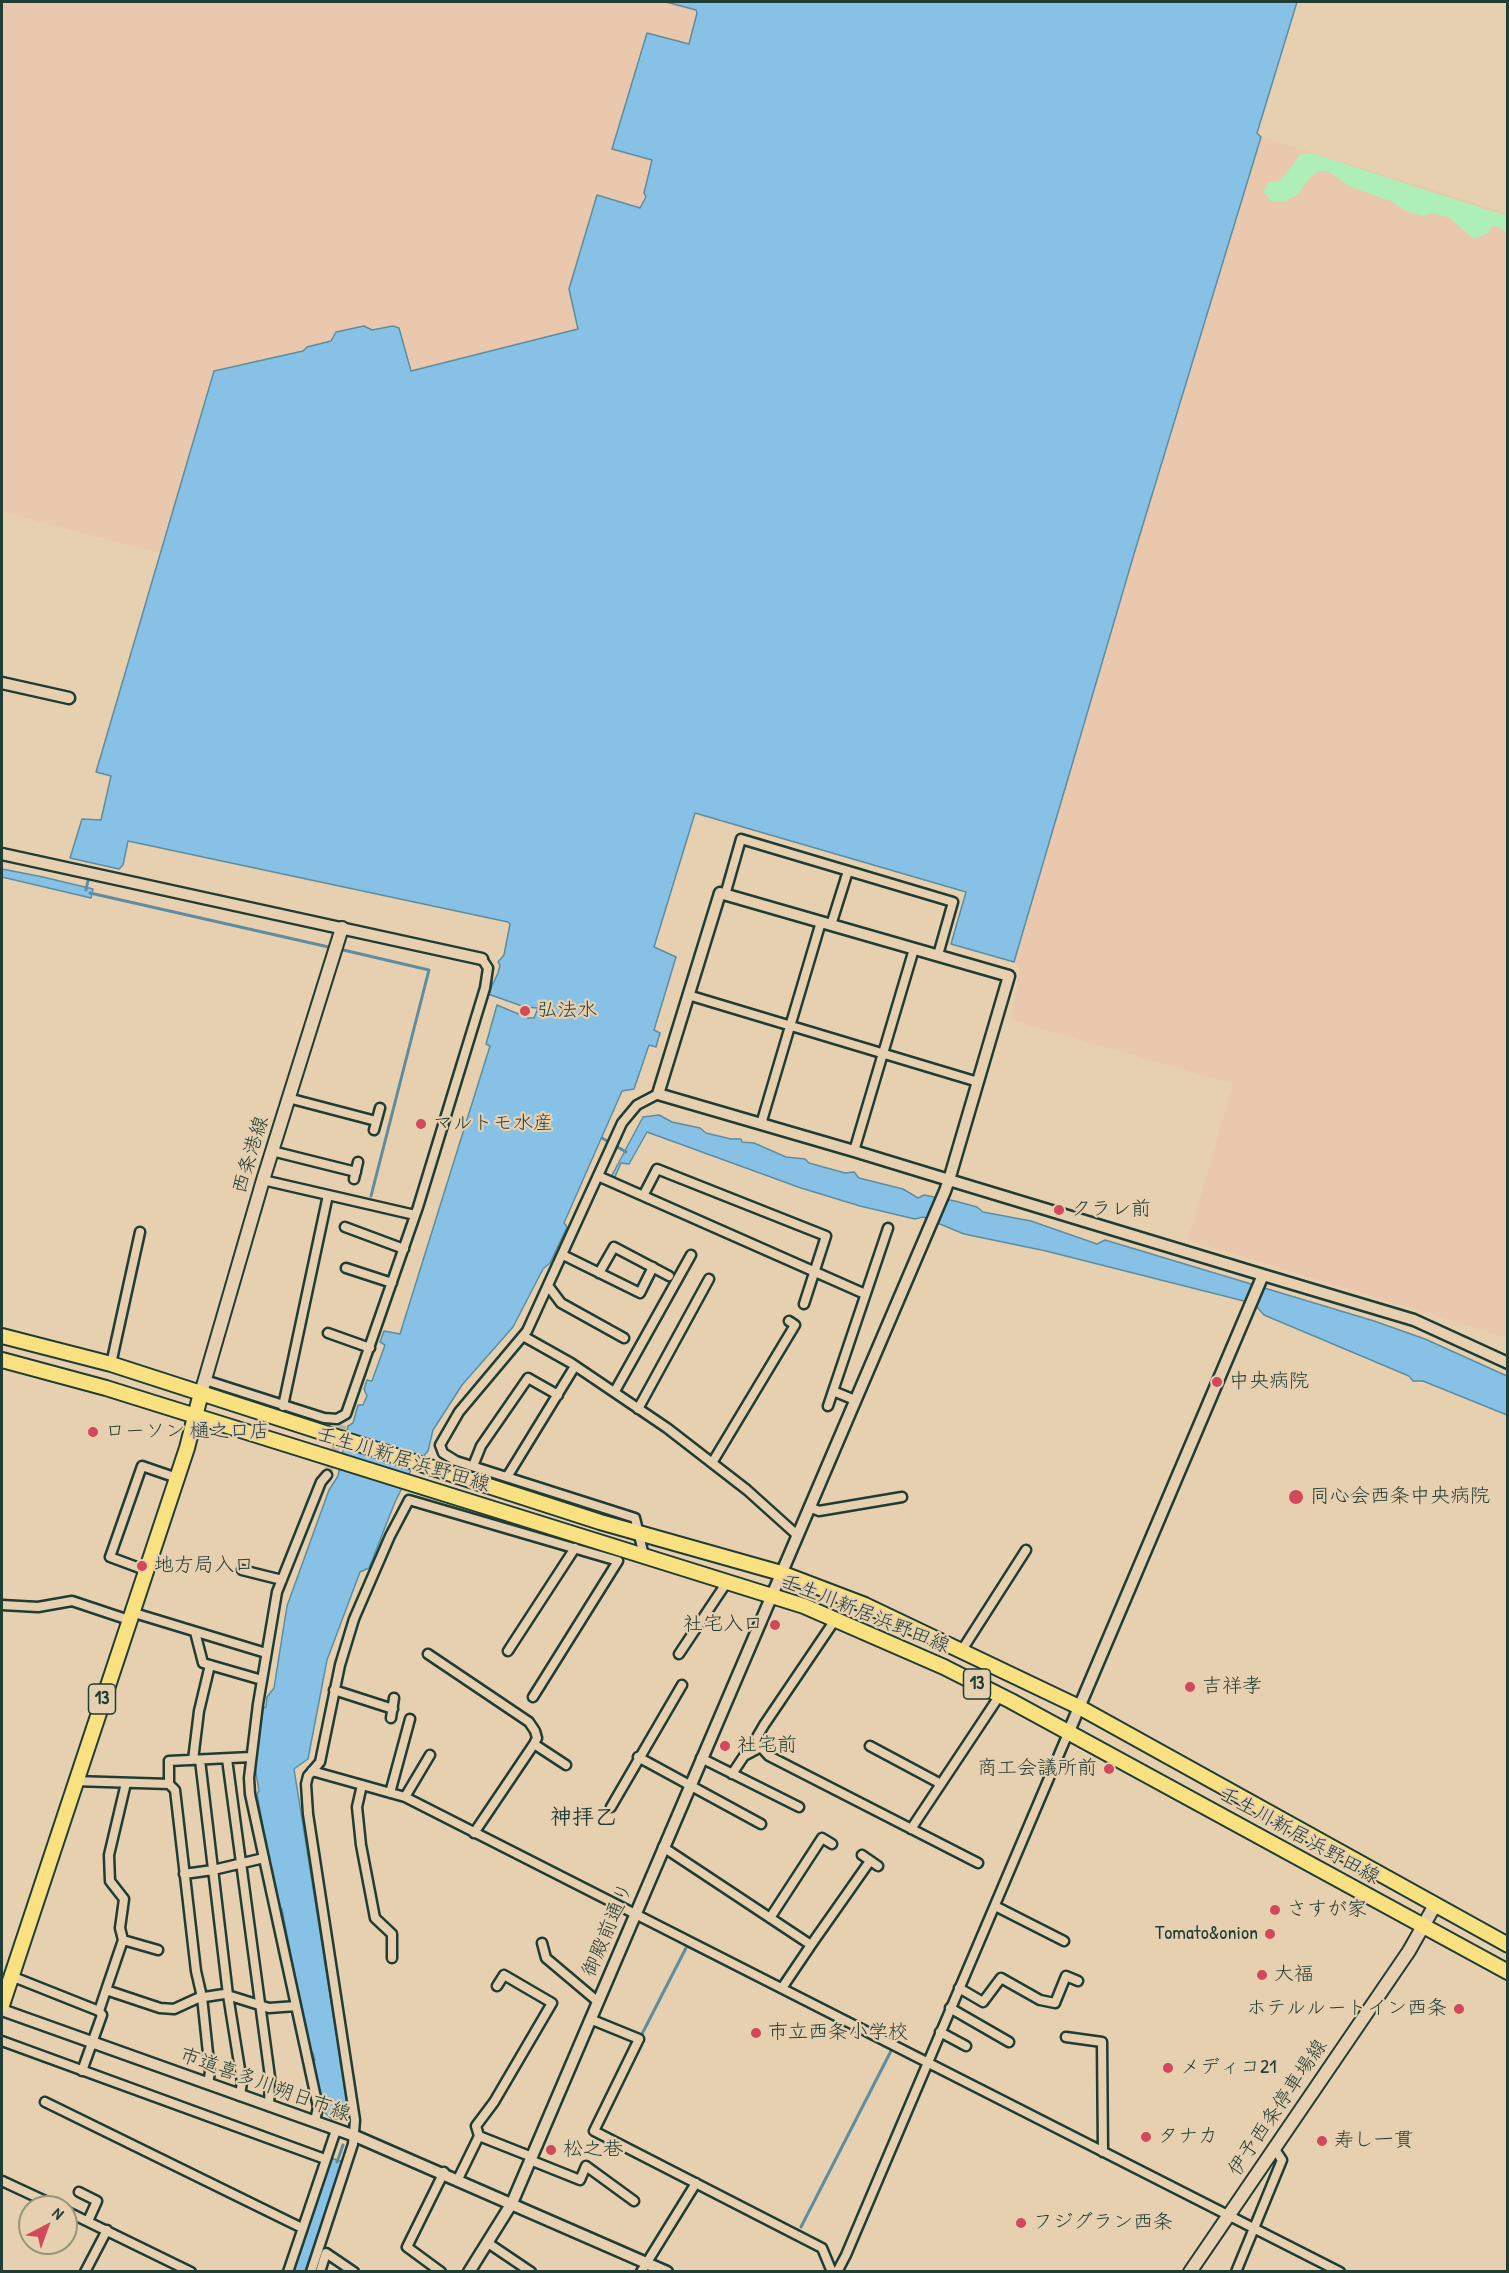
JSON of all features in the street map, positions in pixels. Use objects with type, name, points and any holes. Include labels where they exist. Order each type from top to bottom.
[{"type":"main road","name":"西条港線","points":[[203,1386],[263,1179],[342,928]]},
{"type":"main road","name":"壬生川新居浜野田線","points":[[2,1336],[203,1386],[343,1440],[600,1522],[781,1573],[865,1605],[1079,1707],[1508,1946]]},
{"type":"main road","name":"壬生川新居浜野田線","points":[[2,1360],[195,1415],[409,1482],[594,1547],[644,1556],[804,1606],[944,1667],[1000,1695],[1508,1972]]},
{"type":"main road","name":"13","points":[[2,2007],[74,1781],[177,1478],[203,1386]]},
{"type":"main road","name":"伊予西条停車場線","points":[[1190,2271],[1424,1928],[1435,1905]]},
{"type":"street","points":[[2,683],[69,698]]},
{"type":"street","points":[[658,1094],[720,893],[938,956],[953,902],[741,839],[725,894]]},
{"type":"street","points":[[2,854],[482,959],[488,968],[485,988],[415,1215],[343,1425]]},
{"type":"street","points":[[761,1124],[790,1026],[826,924],[848,871]]},
{"type":"street","points":[[854,1151],[914,949]]},
{"type":"street","name":"御殿前通り","points":[[469,2271],[512,2203],[947,1186],[1009,976],[938,956]]},
{"type":"street","points":[[688,996],[978,1082]]},
{"type":"street","points":[[644,1556],[635,1518],[448,1458],[440,1445],[459,1412],[523,1336],[549,1287],[629,1112],[658,1094],[854,1151],[947,1186],[1262,1279],[1414,1320],[1508,1363]]},
{"type":"street","points":[[288,1098],[375,1125],[380,1108]]},
{"type":"street","points":[[272,1151],[356,1171]]},
{"type":"street","points":[[643,1196],[657,1169],[826,1236],[804,1304]]},
{"type":"street","points":[[598,1176],[865,1294]]},
{"type":"street","points":[[263,1179],[415,1215]]},
{"type":"street","points":[[283,1406],[328,1195]]},
{"type":"street","points":[[345,1227],[404,1249]]},
{"type":"street","points":[[828,1406],[888,1227]]},
{"type":"street","points":[[111,1364],[140,1232]]},
{"type":"street","points":[[599,1274],[614,1247],[669,1276]]},
{"type":"street","points":[[615,1391],[691,1255]]},
{"type":"street","points":[[563,1256],[640,1293],[653,1267]]},
{"type":"street","points":[[346,1268],[392,1283]]},
{"type":"street","points":[[837,2271],[846,2255],[1262,1279]]},
{"type":"street","points":[[638,1409],[709,1280]]},
{"type":"street","points":[[549,1287],[561,1303],[624,1338]]},
{"type":"street","points":[[712,1463],[795,1325],[789,1321]]},
{"type":"street","points":[[328,1333],[370,1348]]},
{"type":"street","points":[[523,1336],[615,1391],[747,1490],[797,1535]]},
{"type":"street","points":[[507,1477],[575,1366]]},
{"type":"street","points":[[474,1466],[482,1446],[528,1378],[558,1395]]},
{"type":"street","points":[[203,1386],[324,1418],[337,1419],[346,1414]]},
{"type":"street","points":[[833,1390],[855,1400]]},
{"type":"street","points":[[146,1570],[110,1557],[142,1466],[177,1478]]},
{"type":"street","points":[[315,2121],[318,2107],[250,1794],[251,1757],[273,1613],[282,1580],[321,1482],[327,1475]]},
{"type":"street","points":[[808,1507],[819,1511],[902,1497]]},
{"type":"street","points":[[311,2271],[355,2136],[354,2110],[306,1798],[306,1784],[312,1771],[320,1762],[334,1690],[354,1619],[390,1536],[409,1500],[575,1548],[594,1547],[618,1561],[533,1697]]},
{"type":"street","points":[[594,1547],[600,1522]]},
{"type":"street","points":[[508,1651],[575,1548]]},
{"type":"street","points":[[962,1650],[1026,1550]]},
{"type":"street","points":[[242,1570],[282,1580]]},
{"type":"street","points":[[679,1654],[727,1582]]},
{"type":"street","points":[[2,1605],[38,1607],[72,1601],[195,1632],[266,1653]]},
{"type":"street","points":[[835,1620],[760,1731],[757,1737],[760,1747],[769,1756],[978,1863]]},
{"type":"street","points":[[195,1632],[203,1663],[262,1680]]},
{"type":"street","points":[[428,1654],[529,1722],[537,1738],[474,1833]]},
{"type":"street","points":[[210,1665],[199,1711],[196,1760],[242,2082],[240,2096]]},
{"type":"street","points":[[611,1807],[638,1757],[682,1686]]},
{"type":"street","points":[[334,1690],[392,1713],[394,1698]]},
{"type":"street","points":[[911,1828],[1000,1695]]},
{"type":"street","points":[[390,1793],[410,1719]]},
{"type":"street","points":[[534,1744],[566,1765]]},
{"type":"street","points":[[870,1746],[941,1784]]},
{"type":"street","points":[[732,1774],[744,1756],[760,1747]]},
{"type":"street","points":[[405,1797],[430,1755]]},
{"type":"street","points":[[169,1784],[169,1761],[251,1757]]},
{"type":"street","points":[[638,1757],[688,1787],[760,1824]]},
{"type":"street","points":[[701,1758],[799,1807]]},
{"type":"street","points":[[227,1759],[270,2077],[269,2106]]},
{"type":"street","points":[[312,1771],[405,1797],[1340,2271]]},
{"type":"street","points":[[74,1781],[169,1784],[175,1790],[184,1874],[202,1998],[210,2073],[208,2084]]},
{"type":"street","points":[[99,2011],[123,1940],[120,1928],[124,1899],[110,1881],[110,1855],[126,1783]]},
{"type":"street","points":[[362,1785],[357,1807],[361,1845],[375,1918],[392,1934],[392,1958]]},
{"type":"street","points":[[770,1918],[822,1838],[832,1844]]},
{"type":"street","points":[[663,1847],[811,1946]]},
{"type":"street","points":[[184,1874],[264,1858]]},
{"type":"street","points":[[782,1988],[870,1861]]},
{"type":"street","points":[[995,1906],[1064,1941]]},
{"type":"street","points":[[123,1940],[158,1950]]},
{"type":"street","points":[[542,1943],[546,1958],[597,2001]]},
{"type":"street","points":[[458,2179],[479,2136],[476,2126],[494,2102],[552,2003],[504,1975],[497,1986]]},
{"type":"street","points":[[11,1976],[99,2011],[102,2015],[94,2043],[82,2071]]},
{"type":"street","points":[[959,1988],[983,2002],[1001,1978],[1040,2000],[1055,2003],[1066,1976],[1078,1981]]},
{"type":"street","points":[[106,1990],[160,2008],[174,2009],[202,1998],[228,1995],[260,2007],[296,2006]]},
{"type":"street","name":"市道喜多川朔日市線","points":[[2,2007],[94,2043],[355,2136],[444,2172],[644,2267],[667,2271]]},
{"type":"street","points":[[950,2008],[1009,2042]]},
{"type":"street","points":[[590,2019],[639,2039],[594,2131],[822,2248],[832,2271]]},
{"type":"street","points":[[940,2032],[966,2046]]},
{"type":"street","points":[[1066,2037],[1102,2042],[1103,2151]]},
{"type":"street","points":[[2,2041],[325,2159]]},
{"type":"street","points":[[45,2102],[302,2228]]},
{"type":"street","points":[[288,2271],[336,2130]]},
{"type":"street","points":[[479,2136],[580,2180],[586,2166],[634,2201]]},
{"type":"street","points":[[1236,2271],[1282,2160],[1274,2148]]},
{"type":"street","points":[[441,2271],[406,2247],[444,2172]]},
{"type":"street","points":[[2,2181],[32,2195]]},
{"type":"street","points":[[644,2267],[696,2183]]},
{"type":"street","points":[[79,2192],[97,2201],[88,2221]]},
{"type":"street","points":[[78,2216],[191,2271]]},
{"type":"street","points":[[85,2271],[107,2230]]},
{"type":"street","points":[[488,2243],[531,2271]]},
{"type":"street","points":[[320,2271],[326,2253],[354,2271]]},
{"type":"shaded area","points":[[2,2],[666,2],[696,10],[697,13],[689,44],[647,34],[612,149],[652,160],[644,193],[646,197],[640,208],[597,195],[569,289],[578,329],[411,371],[402,335],[399,328],[393,326],[336,336],[331,341],[307,347],[303,351],[214,371],[160,553],[2,512]]},
{"type":"shaded area","points":[[1261,137],[1507,213],[1507,1338],[1188,1240],[1233,1084],[1011,1020],[1020,969],[1014,962],[1134,554]]},
{"type":"green space","points":[[1311,153],[1507,216],[1507,232],[1493,225],[1488,233],[1474,239],[1450,218],[1434,213],[1424,216],[1408,212],[1391,201],[1351,187],[1328,171],[1319,171],[1310,177],[1298,194],[1286,201],[1272,202],[1263,192],[1268,183],[1281,180],[1301,154]]},
{"type":"water","points":[[666,2],[1297,2],[1257,133],[1261,137],[1134,554],[1014,962],[951,944],[966,892],[695,813],[654,947],[676,957],[654,1030],[660,1033],[656,1047],[649,1045],[634,1089],[622,1091],[564,1223],[567,1227],[550,1263],[543,1269],[513,1327],[462,1385],[433,1430],[428,1451],[411,1470],[395,1502],[369,1568],[360,1572],[327,1660],[308,1759],[294,1769],[349,2114],[347,2119],[332,2119],[325,2113],[317,2086],[312,2061],[315,2060],[313,2053],[310,2053],[282,1909],[278,1909],[257,1794],[259,1791],[255,1767],[263,1708],[266,1707],[267,1697],[274,1688],[287,1606],[329,1490],[338,1476],[348,1426],[353,1423],[358,1405],[363,1405],[367,1396],[364,1389],[367,1380],[372,1381],[385,1345],[380,1342],[384,1331],[400,1334],[490,1046],[486,1044],[497,1005],[528,1018],[534,1018],[538,1008],[525,1007],[488,994],[498,973],[500,965],[498,962],[504,955],[510,924],[508,922],[128,841],[123,865],[119,869],[70,858],[82,819],[101,820],[111,776],[96,772],[214,371],[303,351],[307,347],[331,341],[336,332],[364,326],[372,330],[393,326],[399,328],[411,371],[578,329],[569,289],[597,195],[640,208],[646,197],[644,193],[652,160],[612,149],[647,33],[689,44],[696,10]]},
{"type":"water","points":[[2,869],[93,889],[91,898],[2,877]]},
{"type":"water","points":[[659,1115],[672,1122],[700,1128],[706,1133],[754,1143],[786,1157],[805,1159],[809,1163],[845,1173],[854,1172],[859,1178],[903,1189],[918,1198],[924,1195],[955,1201],[977,1207],[983,1212],[1031,1221],[1097,1244],[1105,1240],[1374,1321],[1425,1339],[1507,1376],[1507,1415],[1423,1381],[1413,1381],[1409,1376],[1264,1315],[1257,1307],[1244,1301],[1046,1251],[964,1234],[923,1217],[915,1219],[860,1206],[801,1188],[647,1132],[629,1164],[621,1163],[614,1179],[611,1177],[643,1117]]},
{"type":"water","points":[[328,2157],[343,2162],[305,2271],[289,2272]]},
{"type":"waterway","points":[[86,890],[89,876]]},
{"type":"waterway","points":[[90,893],[333,948]]},
{"type":"waterway","points":[[339,949],[429,970],[371,1196]]},
{"type":"waterway","points":[[602,1138],[626,1152]]},
{"type":"waterway","points":[[642,2034],[687,1946],[892,2049],[801,2227]]},
{"type":"waterway","points":[[337,2162],[343,2145]]},
{"type":"tunnel","points":[[327,1475],[343,1425]]},
{"type":"place","name":"弘法水","points":[[525,1011]]},
{"type":"place","name":"マルトモ水産","points":[[421,1124]]},
{"type":"place","name":"クラレ前","points":[[1059,1210]]},
{"type":"place","name":"中央病院","points":[[1217,1382]]},
{"type":"place","name":"ローソン 樋之口店","points":[[93,1432]]},
{"type":"place","name":"同心会西条中央病院","points":[[1296,1497]]},
{"type":"place","name":"地方局入口","points":[[142,1566]]},
{"type":"place","name":"社宅入口","points":[[775,1625]]},
{"type":"place","name":"吉祥孝","points":[[1190,1687]]},
{"type":"place","name":"社宅前","points":[[725,1746]]},
{"type":"place","name":"商工会議所前","points":[[1109,1769]]},
{"type":"place","name":"さすが家","points":[[1275,1910]]},
{"type":"place","name":"Tomato&onion","points":[[1270,1934]]},
{"type":"place","name":"大福","points":[[1262,1975]]},
{"type":"place","name":"ホテルルートイン西条","points":[[1459,2009]]},
{"type":"place","name":"市立西条小学校","points":[[756,2033]]},
{"type":"place","name":"メディコ21","points":[[1168,2068]]},
{"type":"place","name":"タナカ","points":[[1146,2137]]},
{"type":"place","name":"寿し一貫","points":[[1322,2141]]},
{"type":"place","name":"松之巷","points":[[551,2150]]},
{"type":"place","name":"フジグラン西条","points":[[1021,2223]]},
{"type":"district","name":"神拝乙","points":[[583,1818]]}]
